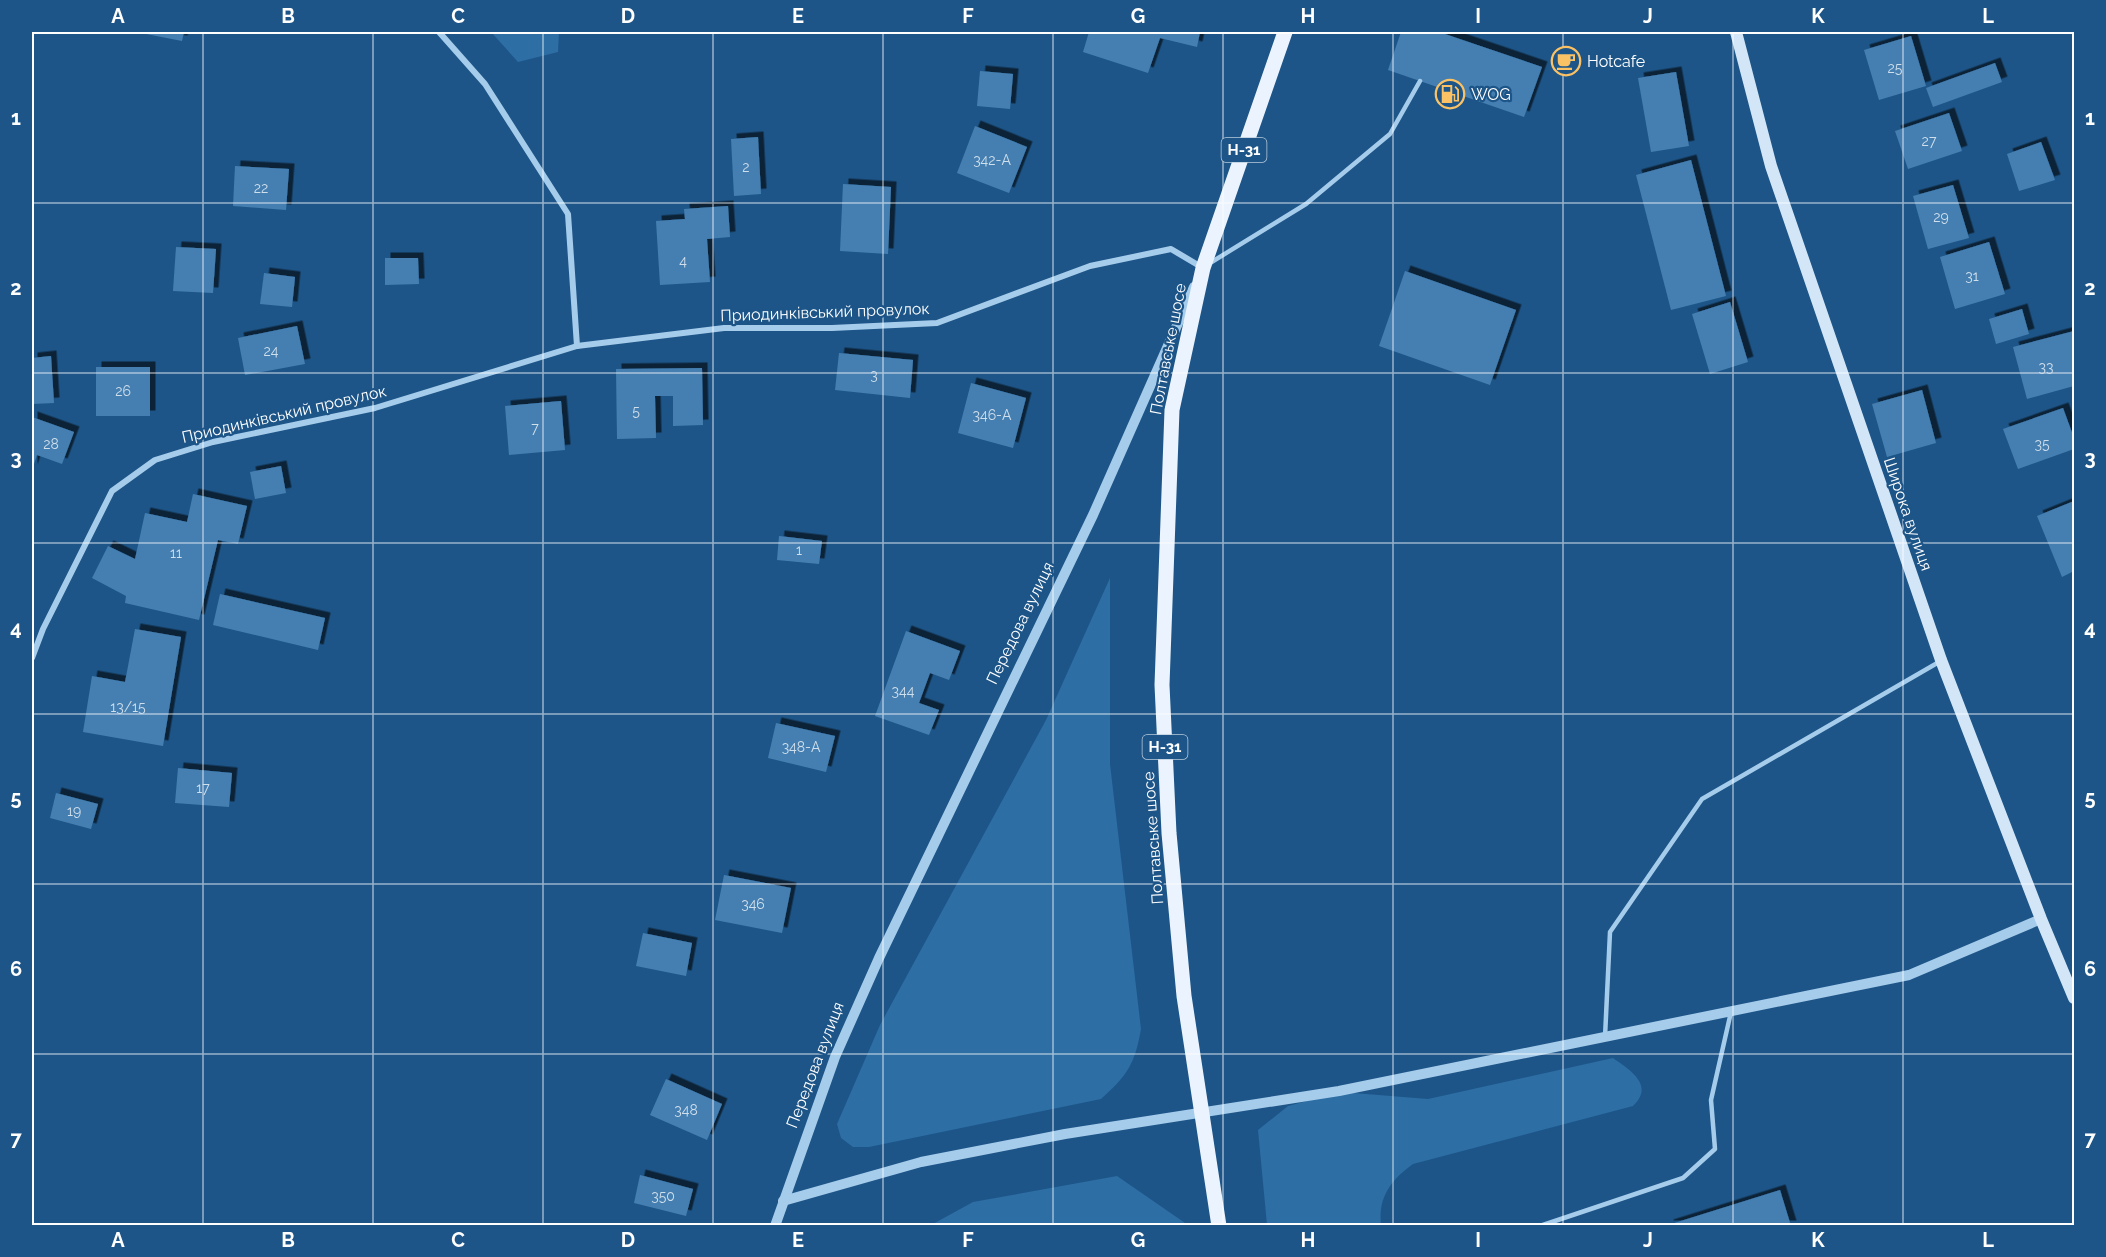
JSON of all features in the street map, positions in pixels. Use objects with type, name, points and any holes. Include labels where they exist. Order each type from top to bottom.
[{"type":"main road","name":"Передова вулиця","points":[[1203,268],[1285,32]]},
{"type":"main road","name":"Широка вулиця","points":[[1736,32],[1771,166],[1941,660],[2040,919],[2074,998]]},
{"type":"main road","name":"Полтавське шосе","points":[[1203,268],[1172,410],[1162,686],[1169,833],[1184,996],[1219,1226]]},
{"type":"street","points":[[440,32],[485,84],[568,214],[577,346]]},
{"type":"street","name":"Приодинківський провулок","points":[[32,658],[43,629],[112,491],[155,460],[213,442],[375,408],[577,346],[723,328],[937,323],[1090,266],[1171,249],[1203,268]]},
{"type":"street","name":"Передова вулиця","points":[[775,1226],[835,1057],[879,958],[1092,515],[1203,268]]},
{"type":"street","points":[[783,1201],[921,1162],[1065,1134],[1339,1091],[1909,975],[2040,919]]},
{"type":"lane","points":[[1203,268],[1306,204],[1390,134],[1420,81]]},
{"type":"lane","points":[[1605,1038],[1610,932],[1702,799],[1941,660]]},
{"type":"lane","points":[[1540,1226],[1683,1178],[1715,1149],[1711,1100],[1731,1012]]},
{"type":"shaded area","points":[[491,32],[559,32],[558,52],[518,62]]},
{"type":"shaded area","points":[[1110,578],[1110,764],[1141,1029],[1133,1060],[1124,1076],[1101,1099],[869,1147],[853,1147],[841,1138],[837,1124],[880,1025],[1046,720]]},
{"type":"shaded area","points":[[1613,1058],[1633,1073],[1641,1085],[1642,1091],[1633,1106],[1413,1164],[1398,1176],[1388,1190],[1382,1206],[1381,1225],[1267,1225],[1258,1130],[1288,1106],[1341,1092],[1428,1099]]},
{"type":"shaded area","points":[[1117,1176],[1188,1225],[931,1225],[973,1202]]},
{"type":"building","points":[[136,32],[184,32],[182,41]]},
{"type":"building","points":[[1089,32],[1200,32],[1197,47],[1160,38],[1148,73],[1083,52]]},
{"type":"building","points":[[1401,32],[1439,32],[1542,67],[1524,117],[1388,70]]},
{"type":"building","points":[[1911,36],[1926,86],[1879,100],[1864,50]]},
{"type":"building","points":[[1995,63],[2002,82],[1933,107],[1926,88]]},
{"type":"building","points":[[980,71],[1013,74],[1010,109],[977,106]]},
{"type":"building","points":[[1676,72],[1689,146],[1651,152],[1638,78]]},
{"type":"building","points":[[1949,113],[1962,151],[1908,169],[1895,131]]},
{"type":"building","points":[[975,126],[1027,147],[1009,193],[957,173]]},
{"type":"building","points":[[758,137],[761,194],[734,196],[731,139]]},
{"type":"building","points":[[2041,142],[2055,180],[2019,191],[2007,154]]},
{"type":"building","points":[[1691,160],[1726,296],[1671,310],[1636,175]]},
{"type":"building","points":[[235,166],[289,169],[286,210],[233,206]]},
{"type":"building","points":[[843,184],[891,187],[888,254],[840,251]]},
{"type":"building","points":[[1953,185],[1969,238],[1928,249],[1913,196]]},
{"type":"building","points":[[728,206],[730,237],[707,239],[710,282],[660,285],[656,221],[685,219],[684,209]]},
{"type":"building","points":[[1989,242],[2005,294],[1955,309],[1940,257]]},
{"type":"building","points":[[176,247],[216,249],[213,293],[173,291]]},
{"type":"building","points":[[385,258],[418,258],[419,284],[385,285]]},
{"type":"building","points":[[1405,271],[1516,310],[1490,385],[1379,346]]},
{"type":"building","points":[[264,273],[295,277],[292,307],[260,304]]},
{"type":"building","points":[[1730,302],[1748,362],[1710,374],[1692,314]]},
{"type":"building","points":[[2022,309],[2029,334],[1996,344],[1989,319]]},
{"type":"building","points":[[297,326],[305,364],[245,375],[238,338]]},
{"type":"building","points":[[2074,331],[2074,386],[2027,399],[2013,347]]},
{"type":"building","points":[[839,353],[913,360],[910,398],[835,390]]},
{"type":"building","points":[[51,356],[54,403],[32,404],[32,358]]},
{"type":"building","points":[[96,367],[150,367],[150,416],[96,416]]},
{"type":"building","points":[[702,368],[703,425],[673,426],[673,396],[655,396],[656,438],[617,439],[616,369]]},
{"type":"building","points":[[971,383],[1026,398],[1013,448],[958,433]]},
{"type":"building","points":[[1922,390],[1936,443],[1887,457],[1872,404]]},
{"type":"building","points":[[561,401],[565,450],[509,455],[505,406]]},
{"type":"building","points":[[2063,408],[2074,438],[2074,449],[2018,469],[2003,429]]},
{"type":"building","points":[[32,417],[74,432],[62,464],[37,455],[32,470]]},
{"type":"building","points":[[281,466],[286,493],[255,499],[250,472]]},
{"type":"building","points":[[193,494],[247,506],[238,544],[218,540],[199,620],[125,603],[126,596],[92,578],[108,546],[135,559],[145,513],[187,522]]},
{"type":"building","points":[[2074,501],[2074,571],[2062,577],[2037,516]]},
{"type":"building","points":[[779,536],[822,541],[819,564],[777,560]]},
{"type":"building","points":[[220,594],[325,618],[318,650],[213,625]]},
{"type":"building","points":[[135,629],[181,637],[163,746],[83,732],[92,676],[125,682]]},
{"type":"building","points":[[906,631],[960,651],[949,680],[930,673],[919,703],[939,710],[929,735],[875,716]]},
{"type":"building","points":[[776,723],[835,736],[826,772],[768,758]]},
{"type":"building","points":[[178,768],[232,773],[229,807],[175,803]]},
{"type":"building","points":[[56,793],[98,804],[91,829],[50,818]]},
{"type":"building","points":[[724,875],[791,888],[782,933],[715,920]]},
{"type":"building","points":[[643,933],[692,943],[686,976],[636,966]]},
{"type":"building","points":[[666,1079],[722,1104],[707,1140],[650,1115]]},
{"type":"building","points":[[640,1175],[693,1189],[686,1216],[634,1203]]},
{"type":"building","points":[[1780,1190],[1791,1226],[1668,1226],[1668,1225]]},
{"type":"place","name":"Hotcafe","points":[[1566,61]]},
{"type":"place","name":"WOG","points":[[1450,94]]}]
